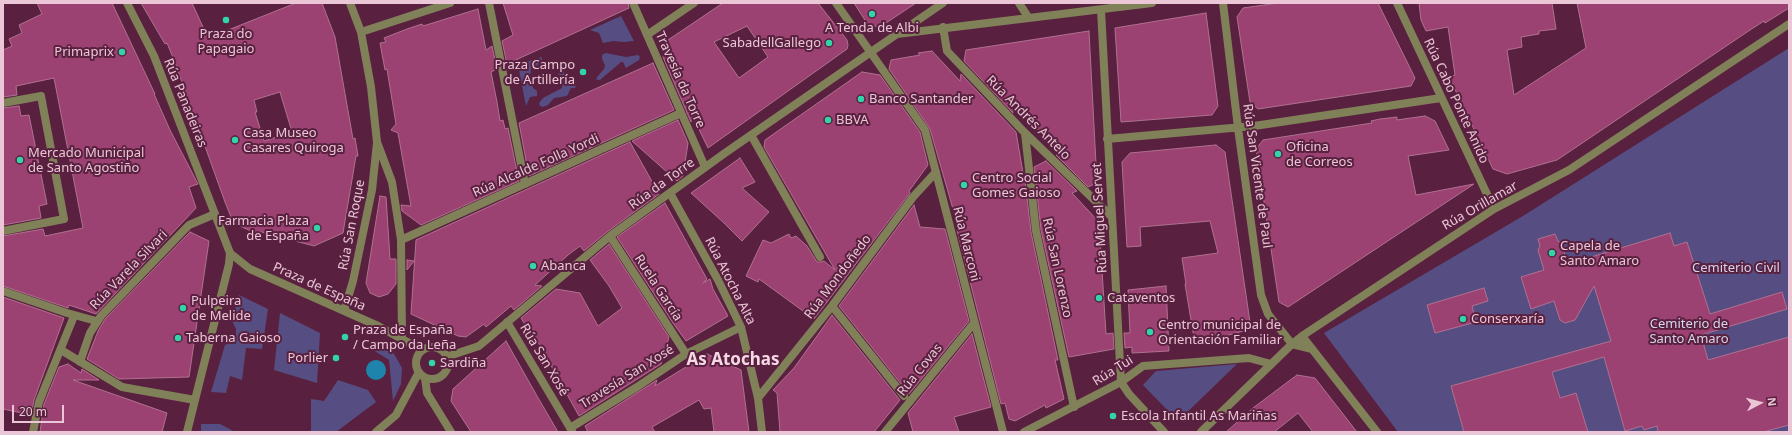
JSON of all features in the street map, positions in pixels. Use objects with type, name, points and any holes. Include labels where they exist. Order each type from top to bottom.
[{"type":"street","name":"Rúa Panadeiras","points":[[127,3],[154,56],[215,214]]},
{"type":"street","name":"Rúa San Roque","points":[[344,311],[353,281],[372,190],[377,142],[371,88],[361,32],[350,3]]},
{"type":"street","points":[[361,32],[450,3]]},
{"type":"street","points":[[489,3],[525,184]]},
{"type":"street","name":"Travesía da Torre","points":[[633,3],[705,167]]},
{"type":"street","points":[[647,35],[694,3]]},
{"type":"street","name":"Rúa Marconi","points":[[836,3],[925,130],[1003,432]]},
{"type":"street","name":"Rúa da Torre","points":[[446,357],[479,346],[610,236],[705,167],[943,3]]},
{"type":"street","points":[[1019,3],[1028,17]]},
{"type":"street","name":"Rúa da Torre","points":[[897,34],[942,27],[1152,3]]},
{"type":"street","name":"Rúa San Vicente de Paul","points":[[1223,3],[1238,128],[1261,295],[1268,314],[1292,344]]},
{"type":"street","name":"Rúa Cabo Ponte Anido","points":[[1397,3],[1494,209]]},
{"type":"street","name":"Rúa Miguel Servet","points":[[1101,10],[1121,382]]},
{"type":"street","name":"Rúa Orillamar","points":[[1201,432],[1302,336],[1494,209],[1570,170],[1789,24]]},
{"type":"street","name":"Rúa Andrés Antelo","points":[[942,27],[947,51],[1025,133],[1112,217]]},
{"type":"street","points":[[3,103],[41,96],[64,219],[3,231]]},
{"type":"street","points":[[1107,139],[1238,128],[1441,98]]},
{"type":"street","name":"Rúa Alcalde Folla Yordi","points":[[400,240],[682,113]]},
{"type":"street","name":"Rúa San Lorenzo","points":[[1025,133],[1036,231],[1074,407]]},
{"type":"street","points":[[751,135],[820,257]]},
{"type":"street","name":"Rúa San Roque","points":[[377,142],[392,182],[400,240],[402,338]]},
{"type":"street","name":"Rúa Mondoñedo","points":[[758,398],[832,306],[913,198],[936,172]]},
{"type":"street","name":"Rúa Atocha Alta","points":[[670,193],[718,280],[741,327],[758,398],[762,432]]},
{"type":"street","points":[[187,432],[229,264],[230,253],[215,214]]},
{"type":"street","name":"Rúa Varela Silvari","points":[[80,362],[90,332],[96,321],[189,225],[215,214]]},
{"type":"street","name":"Ruela García","points":[[610,236],[686,354]]},
{"type":"street","name":"Praza de España","points":[[230,253],[250,269],[402,338],[422,350]]},
{"type":"street","points":[[3,291],[74,316],[96,321]]},
{"type":"street","name":"Rúa Covas","points":[[832,306],[904,396]]},
{"type":"street","name":"Rúa Varela Silvari","points":[[32,432],[39,402],[74,316]]},
{"type":"street","name":"Rúa San Xosé","points":[[507,322],[571,430]]},
{"type":"street","name":"Rúa Covas","points":[[885,432],[974,323]]},
{"type":"street","name":"Travesía San Xosé","points":[[571,430],[686,354],[741,327]]},
{"type":"street","points":[[1302,336],[1377,432]]},
{"type":"street","points":[[1292,344],[1312,349]]},
{"type":"street","points":[[422,375],[434,379],[441,376],[446,369],[448,361],[445,353],[438,348],[430,347],[422,350],[417,357],[416,365],[422,375],[427,393],[451,432]]},
{"type":"street","points":[[60,350],[122,387],[195,400]]},
{"type":"street","name":"Rúa Tui","points":[[1024,432],[1121,382],[1143,366],[1249,358],[1271,364]]},
{"type":"street","points":[[376,432],[396,415],[422,375]]},
{"type":"street","points":[[1121,382],[1129,394],[1164,432]]},
{"type":"green space","points":[[621,16],[634,41],[613,41],[603,43],[599,33],[590,30]]},
{"type":"green space","points":[[1789,48],[1789,432],[1398,432],[1324,333],[1523,216]]},
{"type":"green space","points":[[606,53],[626,57],[638,55],[640,57],[639,60],[626,68],[623,62],[621,62],[600,80],[598,80],[596,79],[604,69],[605,65],[602,55]]},
{"type":"green space","points":[[542,57],[542,62],[531,69],[530,76],[533,88],[537,91],[537,96],[530,97],[526,106],[519,70],[529,61]]},
{"type":"green space","points":[[563,70],[568,82],[576,86],[575,88],[571,88],[567,96],[554,98],[548,105],[543,107],[540,106],[539,103],[543,98],[562,88],[562,78],[558,74]]},
{"type":"green space","points":[[239,295],[268,309],[262,349],[246,348],[242,380],[230,376],[226,393],[211,392],[225,345],[230,343],[236,334],[236,329],[232,321]]},
{"type":"green space","points":[[280,313],[320,333],[317,383],[274,370]]},
{"type":"green space","points":[[376,341],[390,347],[402,368],[401,384],[393,401],[389,360],[373,350]]},
{"type":"green space","points":[[1237,364],[1178,421],[1143,385],[1156,371]]},
{"type":"green space","points":[[338,380],[368,390],[376,402],[336,432],[311,432],[311,399],[324,401]]},
{"type":"green space","points":[[201,424],[220,424],[235,432],[201,432]]},
{"type":"water","points":[[376,360],[383,363],[386,370],[383,377],[376,380],[369,377],[366,370],[369,363]]},
{"type":"building","points":[[37,3],[112,3],[155,94],[170,130],[198,184],[189,187],[196,208],[96,314],[69,305],[68,308],[3,286],[3,236],[43,229],[45,236],[83,228],[54,78],[16,86],[17,95],[3,97],[3,50],[12,46],[9,39],[22,33],[19,25],[42,14]]},
{"type":"building","points":[[141,3],[192,3],[208,38],[296,3],[322,3],[335,37],[353,139],[355,138],[358,156],[356,156],[343,233],[314,246],[258,231],[257,233],[233,222],[174,60],[167,43],[165,44]],"holes":[[[280,92],[292,132],[264,141],[255,112],[257,112],[254,100]]]},
{"type":"building","points":[[503,3],[628,3],[629,8],[507,64],[502,41],[513,35]]},
{"type":"building","points":[[723,3],[818,3],[847,40],[848,45],[847,49],[708,148],[692,115],[691,122],[663,57],[668,40]],"holes":[[[747,26],[768,57],[739,78],[714,42]]]},
{"type":"building","points":[[854,3],[916,3],[880,27],[868,25]]},
{"type":"building","points":[[1278,3],[1378,3],[1415,78],[1411,86],[1258,109],[1250,102],[1237,17],[1243,8]]},
{"type":"building","points":[[1419,3],[1552,3],[1556,29],[1539,31],[1539,34],[1521,37],[1522,47],[1507,50],[1514,95],[1586,48],[1577,3],[1789,3],[1789,8],[1765,23],[1764,21],[1750,30],[1557,160],[1507,174],[1493,169],[1449,77],[1455,75],[1448,27],[1426,31],[1421,20]]},
{"type":"building","points":[[478,9],[486,50],[492,46],[497,69],[491,72],[500,121],[503,120],[505,129],[508,128],[519,181],[421,225],[402,211],[401,205],[411,206],[398,133],[391,130],[396,124],[387,69],[385,70],[380,43],[386,42],[384,38],[407,29],[422,24],[423,26]]},
{"type":"building","points":[[1206,13],[1218,106],[1212,115],[1121,122],[1115,28]]},
{"type":"building","points":[[1089,31],[1097,183],[1088,187],[1056,155],[1060,153],[1012,102],[1013,113],[964,61],[966,50]]},
{"type":"building","points":[[932,51],[960,81],[961,74],[1016,132],[1023,173],[1024,172],[1031,232],[1058,360],[1055,360],[1064,399],[1046,408],[1045,405],[1015,421],[1009,419],[1005,403],[1001,404],[957,230],[959,230],[930,129],[889,69],[891,60],[920,55],[918,53]]},
{"type":"building","points":[[653,63],[674,110],[529,176],[519,123]]},
{"type":"building","points":[[862,72],[880,75],[920,132],[928,165],[909,191],[910,193],[814,319],[759,279],[758,282],[746,276],[763,240],[771,243],[789,234],[791,238],[796,236],[807,246],[817,262],[824,261],[835,270],[764,147],[765,140]]},
{"type":"building","name":"Mercado Municipal de Santo Agostiño","points":[[19,106],[21,116],[29,115],[47,204],[39,206],[41,218],[3,225],[3,108]]},
{"type":"building","points":[[1425,116],[1435,121],[1449,150],[1408,156],[1416,195],[1474,184],[1288,307],[1279,302],[1256,149],[1263,140],[1372,123],[1371,121],[1380,119],[1397,117],[1397,120]]},
{"type":"building","points":[[678,120],[688,143],[683,176],[677,181],[632,141]]},
{"type":"building","points":[[630,142],[659,194],[607,232],[584,251],[580,246],[568,255],[535,285],[542,286],[514,310],[511,306],[486,327],[484,324],[466,337],[458,336],[411,314],[416,240]]},
{"type":"building","points":[[1216,145],[1225,152],[1251,329],[1195,344],[1182,258],[1218,253],[1210,221],[1140,227],[1141,246],[1127,247],[1122,162],[1130,153]]},
{"type":"building","points":[[740,158],[755,182],[742,188],[769,212],[742,241],[691,193]]},
{"type":"building","points":[[1046,161],[1077,191],[1072,193],[1099,222],[1106,334],[1113,333],[1114,349],[1069,357],[1041,230],[1034,167]]},
{"type":"building","points":[[380,196],[386,197],[390,259],[396,259],[396,284],[388,294],[379,297],[370,293],[366,283]]},
{"type":"building","points":[[665,203],[707,279],[703,283],[710,279],[713,289],[728,316],[686,341],[617,237]]},
{"type":"building","points":[[914,205],[920,227],[945,229],[969,321],[909,394],[839,306]]},
{"type":"building","points":[[190,232],[209,241],[189,377],[119,379],[87,359],[98,331],[105,319]]},
{"type":"building","points":[[1670,233],[1674,246],[1687,242],[1710,314],[1782,292],[1787,309],[1701,335],[1708,360],[1789,337],[1789,425],[1763,432],[1658,432],[1657,426],[1644,430],[1642,426],[1625,431],[1604,357],[1552,372],[1560,398],[1576,393],[1588,432],[1464,432],[1451,386],[1611,341],[1594,286],[1575,320],[1565,323],[1560,320],[1554,301],[1531,309],[1521,277],[1544,270],[1538,250],[1540,246],[1538,239],[1555,234],[1558,241],[1561,243],[1568,264]]},
{"type":"building","points":[[609,244],[669,337],[661,364],[579,416],[529,326],[527,328],[521,318],[556,289],[580,293],[598,326],[622,308],[609,286],[590,260]]},
{"type":"building","points":[[407,260],[414,261],[407,270]]},
{"type":"building","name":"Centro municipal de Orientación Familiar","points":[[1166,286],[1169,351],[1132,353],[1132,347],[1125,348],[1124,333],[1130,333],[1128,290]]},
{"type":"building","points":[[1484,288],[1488,301],[1472,306],[1476,322],[1435,333],[1427,305]]},
{"type":"building","points":[[3,297],[64,318],[34,400],[31,415],[3,409]]},
{"type":"building","points":[[832,315],[900,400],[874,432],[780,432],[777,393],[773,390],[794,368]]},
{"type":"building","points":[[972,334],[991,407],[954,417],[959,432],[913,432],[908,413]]},
{"type":"building","points":[[506,341],[558,432],[471,432],[451,401],[453,389]]},
{"type":"building","points":[[707,354],[741,370],[749,432],[714,432],[711,408],[704,409],[699,400],[652,427],[655,432],[588,432],[585,426],[657,380],[655,386]]},
{"type":"building","points":[[68,364],[81,373],[82,369],[99,380],[73,380],[167,413],[162,432],[40,432],[44,404],[59,367]]},
{"type":"building","points":[[1297,375],[1315,378],[1357,432],[1313,432],[1298,413],[1274,432],[1226,432],[1253,408]]},
{"type":"place","name":"A Tenda de Albi","points":[[872,14]]},
{"type":"place","name":"Praza do Papagaio","points":[[226,20]]},
{"type":"place","name":"SabadellGallego","points":[[829,43]]},
{"type":"place","name":"Primaprix","points":[[122,52]]},
{"type":"place","name":"Praza Campo de Artillería","points":[[583,72]]},
{"type":"place","name":"Banco Santander","points":[[861,99]]},
{"type":"place","name":"BBVA","points":[[828,120]]},
{"type":"place","name":"Casa Museo Casares Quiroga","points":[[235,140]]},
{"type":"place","name":"Oficina de Correos","points":[[1278,154]]},
{"type":"place","name":"Mercado Municipal de Santo Agostiño","points":[[20,160]]},
{"type":"place","name":"Centro Social Gomes Gaioso","points":[[964,185]]},
{"type":"place","name":"Farmacia Plaza de España","points":[[317,228]]},
{"type":"place","name":"Capela de Santo Amaro","points":[[1552,253]]},
{"type":"place","name":"Abanca","points":[[533,266]]},
{"type":"place","name":"Cataventos","points":[[1099,298]]},
{"type":"place","name":"Pulpeira de Melide","points":[[183,308]]},
{"type":"place","name":"Conserxaría","points":[[1463,319]]},
{"type":"place","name":"Centro municipal de Orientación Familiar","points":[[1150,332]]},
{"type":"place","name":"Praza de España / Campo da Leña","points":[[345,337]]},
{"type":"place","name":"Taberna Gaioso","points":[[178,338]]},
{"type":"place","name":"Porlier","points":[[336,358]]},
{"type":"place","name":"Sardiña","points":[[432,363]]},
{"type":"place","name":"Escola Infantil As Mariñas","points":[[1113,416]]},
{"type":"district","name":"As Atochas","points":[[733,360]]},
{"type":"park label","name":"Cemiterio Civil","points":[[1736,268]]},
{"type":"park label","name":"Cemiterio de Santo Amaro","points":[[1689,332]]}]
